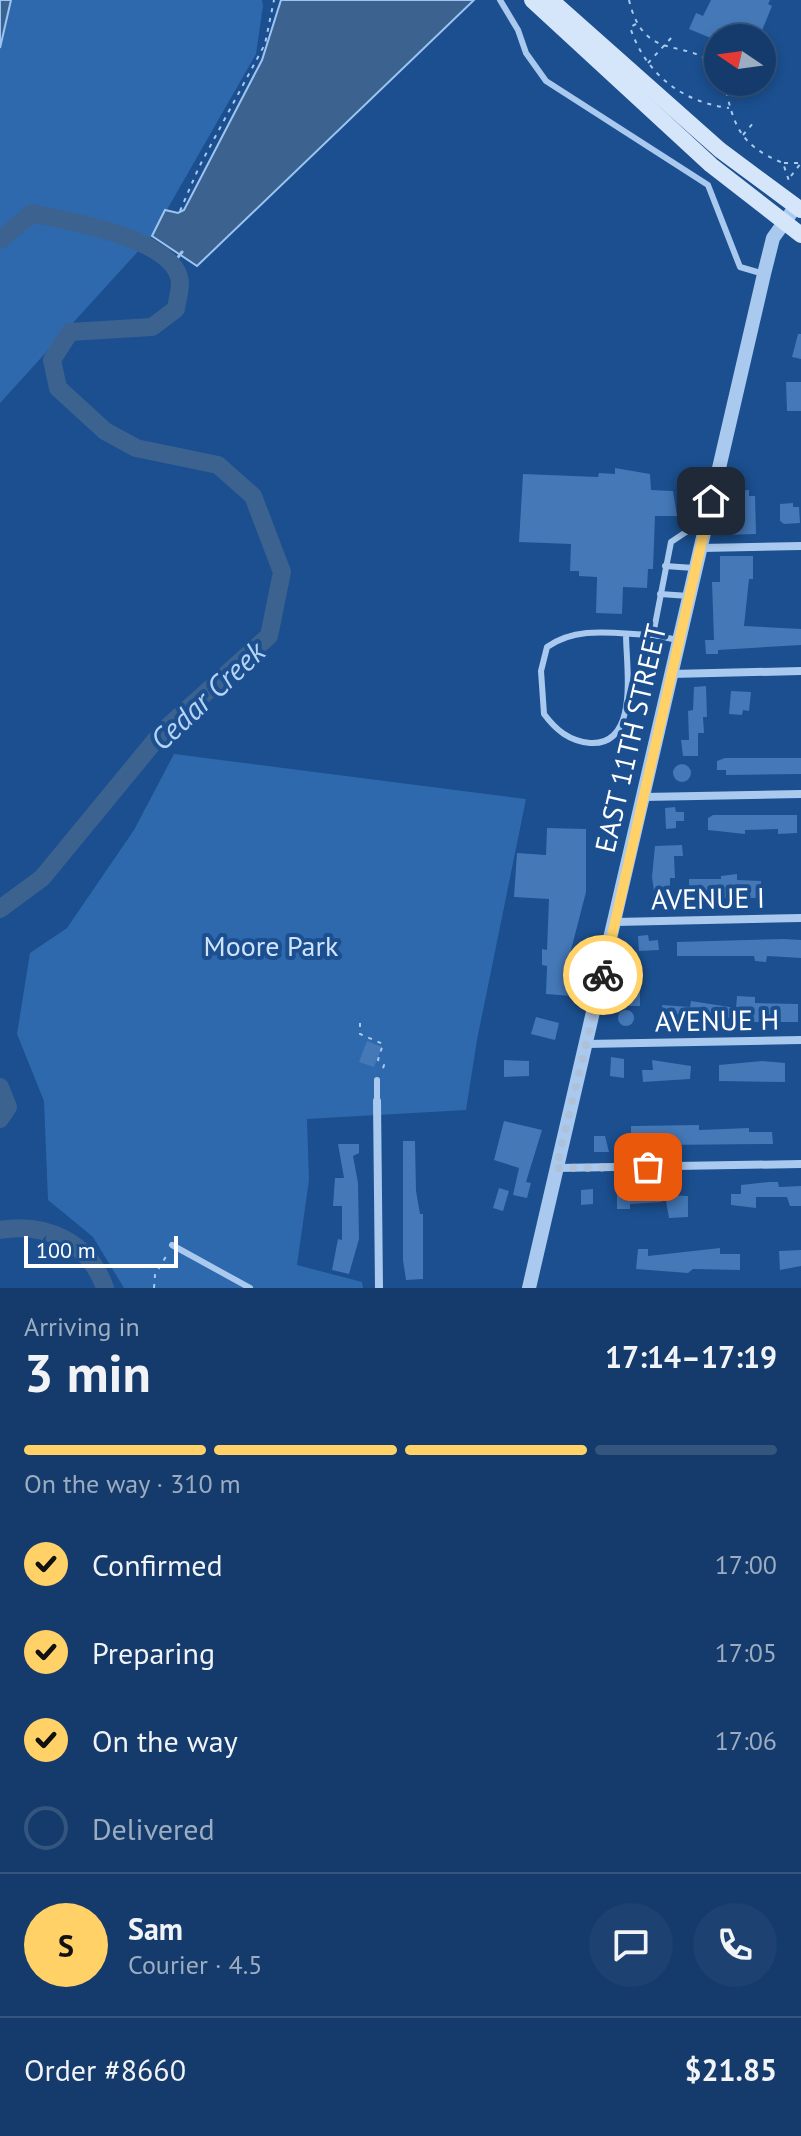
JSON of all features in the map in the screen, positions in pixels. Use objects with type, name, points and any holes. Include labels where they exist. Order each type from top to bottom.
[{"type":"main road","points":[[532,0],[720,150],[799,205]]},
{"type":"main road","points":[[551,0],[713,178],[801,235]]},
{"type":"street","name":"EAST 11TH STREET","points":[[529,1288],[764,274],[773,238],[799,205]]},
{"type":"street","points":[[701,548],[801,546]]},
{"type":"street","points":[[671,674],[801,671]]},
{"type":"street","points":[[643,797],[801,794]]},
{"type":"street","name":"AVENUE I","points":[[615,922],[801,918]]},
{"type":"street","name":"AVENUE H","points":[[586,1044],[801,1040]]},
{"type":"street","points":[[377,1101],[379,1288]]},
{"type":"street","points":[[556,1168],[801,1164]]},
{"type":"lane","points":[[500,0],[518,30],[526,53],[546,81],[713,178],[740,267],[764,274]]},
{"type":"lane","points":[[653,635],[671,542],[679,534],[704,530]]},
{"type":"lane","points":[[665,566],[695,568]]},
{"type":"lane","points":[[660,594],[689,596]]},
{"type":"lane","points":[[626,634],[625,714],[620,731],[612,740],[598,743],[566,737],[544,714],[541,671],[547,647],[574,632],[653,635],[678,640]]},
{"type":"lane","points":[[377,1080],[377,1101]]},
{"type":"lane","points":[[172,1245],[250,1288]]},
{"type":"path","points":[[180,211],[199,167],[265,44],[274,0]]},
{"type":"path","points":[[629,0],[636,24],[663,46],[704,58]]},
{"type":"path","points":[[636,24],[630,27],[647,64],[684,95],[729,108]]},
{"type":"path","points":[[642,70],[672,37]]},
{"type":"path","points":[[727,96],[742,136],[766,156],[783,163],[801,163]]},
{"type":"path","points":[[742,136],[754,122]]},
{"type":"path","points":[[783,163],[790,177],[790,189]]},
{"type":"path","points":[[790,177],[801,163]]},
{"type":"path","points":[[360,1023],[360,1034],[383,1044],[378,1060],[383,1070],[377,1080]]},
{"type":"path","points":[[154,1288],[155,1275],[172,1245]]},
{"type":"green space","points":[[0,0],[262,0],[263,6],[256,54],[152,236],[0,403]]},
{"type":"green space","name":"Moore Park","points":[[174,754],[526,799],[477,1040],[466,1110],[307,1119],[309,1180],[297,1265],[362,1282],[363,1288],[124,1288],[93,1237],[48,1200],[44,1101],[17,1034],[30,953],[67,928],[134,830]]},
{"type":"shaded area","points":[[0,0],[11,0],[0,48]]},
{"type":"shaded area","points":[[281,0],[474,0],[197,266],[152,236],[165,210],[178,213],[184,210],[262,60]]},
{"type":"building","points":[[711,0],[770,0],[768,4],[772,6],[765,24],[704,24],[704,35],[689,29],[696,13],[703,16]]},
{"type":"building","points":[[798,334],[801,334],[801,359],[792,357]]},
{"type":"building","points":[[786,382],[801,382],[801,411],[787,411]]},
{"type":"building","points":[[615,468],[650,474],[651,490],[673,491],[677,516],[655,516],[653,569],[648,569],[647,588],[623,587],[622,614],[596,613],[597,577],[579,576],[579,571],[570,571],[571,544],[519,542],[523,474],[598,477],[599,473],[615,474]]},
{"type":"building","points":[[749,490],[749,496],[755,496],[756,534],[723,535],[725,497],[729,497],[729,491]]},
{"type":"building","points":[[793,503],[793,507],[799,507],[800,523],[784,524],[780,521],[780,504]]},
{"type":"building","points":[[720,556],[753,556],[753,579],[749,579],[744,626],[801,629],[801,645],[718,650],[718,654],[706,654],[705,640],[714,640],[712,582],[720,582]]},
{"type":"building","points":[[706,686],[707,717],[703,717],[704,733],[698,733],[698,756],[683,756],[681,740],[689,740],[688,711],[693,710],[694,687]]},
{"type":"building","points":[[731,691],[751,692],[749,711],[743,710],[742,715],[729,714]]},
{"type":"building","points":[[725,758],[801,758],[801,774],[726,775],[726,770],[717,770],[717,761]]},
{"type":"building","points":[[682,764],[691,773],[682,782],[673,773]]},
{"type":"building","points":[[675,807],[676,812],[684,812],[684,821],[676,821],[676,828],[666,829],[665,808]]},
{"type":"building","points":[[713,815],[797,815],[797,833],[778,834],[778,829],[745,830],[745,834],[708,830],[708,818]]},
{"type":"building","points":[[547,828],[586,829],[586,892],[571,950],[569,987],[572,987],[572,996],[546,994],[547,966],[542,965],[542,949],[547,950],[549,899],[514,897],[517,853],[546,855]]},
{"type":"building","points":[[682,845],[683,856],[674,856],[675,878],[670,878],[670,905],[656,905],[652,877],[655,846]]},
{"type":"building","points":[[737,874],[737,880],[761,881],[760,898],[702,898],[702,902],[689,902],[689,879],[721,879],[721,876]]},
{"type":"building","points":[[648,935],[649,941],[658,940],[659,950],[639,951],[638,936]]},
{"type":"building","points":[[801,940],[801,958],[767,956],[766,962],[755,961],[754,956],[677,956],[677,942]]},
{"type":"building","points":[[625,991],[640,991],[640,1006],[625,1006]]},
{"type":"building","points":[[737,996],[755,997],[755,1003],[798,1004],[798,1022],[740,1022],[740,1018],[724,1018],[719,1024],[663,1020],[662,1005],[690,1007],[691,1001],[736,1008]]},
{"type":"building","points":[[626,1010],[632,1012],[632,1024],[626,1026],[620,1024],[618,1018],[620,1012]]},
{"type":"building","points":[[536,1017],[559,1023],[555,1040],[531,1034]]},
{"type":"building","points":[[367,1041],[382,1047],[374,1067],[359,1062]]},
{"type":"building","points":[[611,1057],[624,1059],[624,1078],[610,1076]]},
{"type":"building","points":[[504,1060],[529,1061],[529,1076],[504,1077]]},
{"type":"building","points":[[652,1060],[691,1066],[690,1079],[643,1082],[642,1070],[653,1070]]},
{"type":"building","points":[[762,1061],[785,1063],[785,1082],[719,1081],[719,1065]]},
{"type":"building","points":[[504,1121],[542,1130],[526,1182],[531,1183],[527,1198],[513,1195],[519,1168],[494,1160]]},
{"type":"building","points":[[699,1125],[699,1130],[749,1128],[749,1132],[772,1132],[773,1144],[632,1143],[631,1126]]},
{"type":"building","points":[[594,1136],[605,1136],[609,1152],[594,1152]]},
{"type":"building","points":[[403,1141],[415,1141],[416,1191],[420,1214],[423,1214],[423,1279],[406,1280],[403,1260]]},
{"type":"building","points":[[338,1144],[359,1144],[359,1153],[353,1156],[358,1183],[359,1239],[349,1274],[332,1270],[338,1239],[342,1240],[342,1206],[333,1206],[335,1178],[344,1178]]},
{"type":"building","points":[[778,1182],[779,1187],[801,1186],[801,1206],[790,1206],[787,1197],[756,1197],[756,1208],[731,1205],[731,1194],[741,1194],[741,1185]]},
{"type":"building","points":[[649,1183],[659,1183],[662,1202],[630,1204],[630,1209],[617,1209],[617,1188],[643,1189]]},
{"type":"building","points":[[499,1188],[509,1191],[503,1211],[493,1208]]},
{"type":"building","points":[[593,1189],[593,1204],[581,1205],[581,1190]]},
{"type":"building","points":[[665,1195],[688,1196],[688,1217],[669,1218]]},
{"type":"building","points":[[720,1248],[720,1254],[740,1254],[740,1270],[693,1269],[688,1273],[636,1269],[638,1249],[648,1249],[648,1256]]},
{"type":"building","points":[[801,1250],[801,1266],[780,1270],[779,1251]]},
{"type":"waterway","name":"Cedar Creek","points":[[0,240],[32,213],[91,226],[137,241],[171,263],[180,281],[176,309],[152,327],[70,332],[52,360],[58,388],[105,431],[136,448],[218,465],[253,496],[282,572],[269,636],[163,731],[42,878],[0,909]]},
{"type":"waterway","points":[[172,265],[182,252]]},
{"type":"waterway","name":"Cedar Creek","points":[[0,1087],[8,1107],[0,1119]]},
{"type":"waterway","name":"Cedar Creek","points":[[0,1230],[34,1229],[64,1239],[88,1258],[105,1288]]},
{"type":"way so far","points":[[603,975],[556,1168],[648,1167]]},
{"type":"route","points":[[603,975],[711,501]]}]
